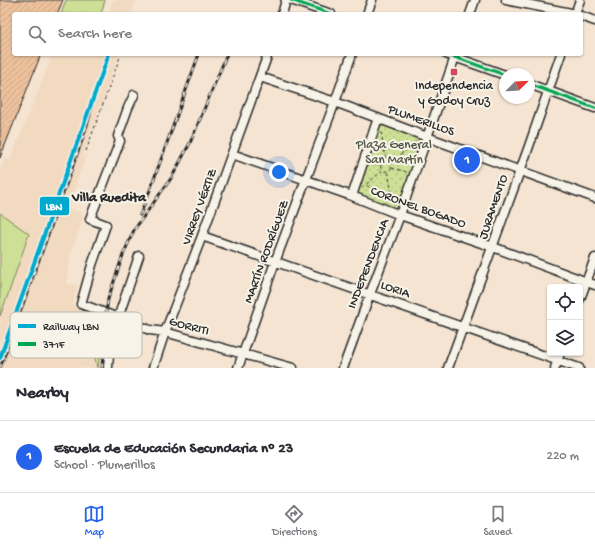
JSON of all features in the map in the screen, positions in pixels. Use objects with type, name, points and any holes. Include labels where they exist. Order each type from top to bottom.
[{"type":"street","points":[[283,12],[286,0]]},
{"type":"street","points":[[291,0],[325,12]]},
{"type":"street","points":[[368,12],[372,0]]},
{"type":"street","points":[[471,12],[475,0]]},
{"type":"street","points":[[506,0],[565,12]]},
{"type":"street","points":[[576,12],[580,0]]},
{"type":"street","points":[[583,17],[595,21]]},
{"type":"street","name":"VIRREY VÉRTIZ","points":[[153,368],[267,56]]},
{"type":"street","name":"MARTÍN RODRÍGUEZ","points":[[238,368],[305,180],[336,102],[351,56]]},
{"type":"street","points":[[455,56],[499,73]]},
{"type":"street","name":"INDEPENDENCIA","points":[[343,368],[424,137],[455,56]]},
{"type":"street","name":"JURAMENTO","points":[[448,368],[528,149],[559,56]]},
{"type":"street","name":"PLUMERILLOS","points":[[260,77],[336,102],[424,137],[595,198]]},
{"type":"street","points":[[535,86],[595,108]]},
{"type":"street","name":"GORRITI","points":[[102,312],[81,304],[92,265],[106,225],[90,219],[120,140],[118,136],[134,95]]},
{"type":"street","points":[[352,196],[378,118]]},
{"type":"street","name":"CORONEL BOGADO","points":[[232,154],[352,196],[397,214],[493,247],[595,285]]},
{"type":"street","name":"LORIA","points":[[202,236],[579,368]]},
{"type":"street","points":[[117,312],[139,256]]},
{"type":"street","points":[[583,290],[595,258]]},
{"type":"street","name":"GORRITI","points":[[142,327],[150,330],[165,332],[293,368]]},
{"type":"path","points":[[86,151],[120,56]]},
{"type":"path","points":[[381,131],[382,145],[386,161]]},
{"type":"path","points":[[391,163],[424,137]]},
{"type":"path","points":[[392,146],[395,143],[397,145],[396,147],[403,153]]},
{"type":"path","points":[[382,145],[392,146],[394,148],[396,147]]},
{"type":"path","points":[[368,161],[381,166],[383,170],[388,172]]},
{"type":"path","points":[[386,161],[391,163]]},
{"type":"path","points":[[381,166],[383,162],[386,161]]},
{"type":"path","points":[[391,163],[392,168]]},
{"type":"path","points":[[388,172],[392,168]]},
{"type":"path","points":[[392,168],[409,172]]},
{"type":"path","points":[[362,188],[383,170]]},
{"type":"path","points":[[388,172],[397,214]]},
{"type":"path","points":[[366,184],[371,190]]},
{"type":"path","points":[[383,191],[393,198]]},
{"type":"shaded area","points":[[113,0],[136,0],[132,12],[109,12]]},
{"type":"shaded area","points":[[52,56],[118,56],[83,155],[86,156],[69,208],[84,215],[71,253],[66,283],[77,286],[73,305],[95,312],[10,312],[10,358],[103,358],[102,368],[0,368],[0,170],[5,158],[10,160]]},
{"type":"green space","points":[[66,0],[105,0],[102,12],[62,12]]},
{"type":"green space","name":"Plaza General San Martín","points":[[380,121],[423,137],[399,209],[394,210],[356,194]]},
{"type":"green space","points":[[0,213],[29,234],[0,316]]},
{"type":"green space","points":[[95,358],[99,358],[97,368]]},
{"type":"building","points":[[0,0],[63,0],[58,12],[12,12],[12,56],[40,56],[0,158]]},
{"type":"railway","points":[[140,215],[198,56]]},
{"type":"railway","points":[[106,312],[108,299],[123,255],[134,230],[172,177],[190,143],[226,56]]},
{"type":"railway","points":[[20,312],[80,146],[95,95]]},
{"type":"railway","points":[[0,368],[10,340]]},
{"type":"railway","points":[[102,368],[103,358]]},
{"type":"rail line","name":"LBN","points":[[16,312],[108,56]]},
{"type":"rail line","name":"LBN","points":[[0,358],[10,330]]},
{"type":"transit line","name":"371F","points":[[291,0],[325,12]]},
{"type":"transit line","name":"371F","points":[[452,56],[499,73]]},
{"type":"transit line","name":"371F","points":[[535,86],[595,108]]},
{"type":"place","name":"Independencia y Godoy Cruz","points":[[454,72]]},
{"type":"place","name":"Escuela de Educación Secundaria nº 23","points":[[467,160]]},
{"type":"district","name":"Villa Ruedita","points":[[109,198]]}]
